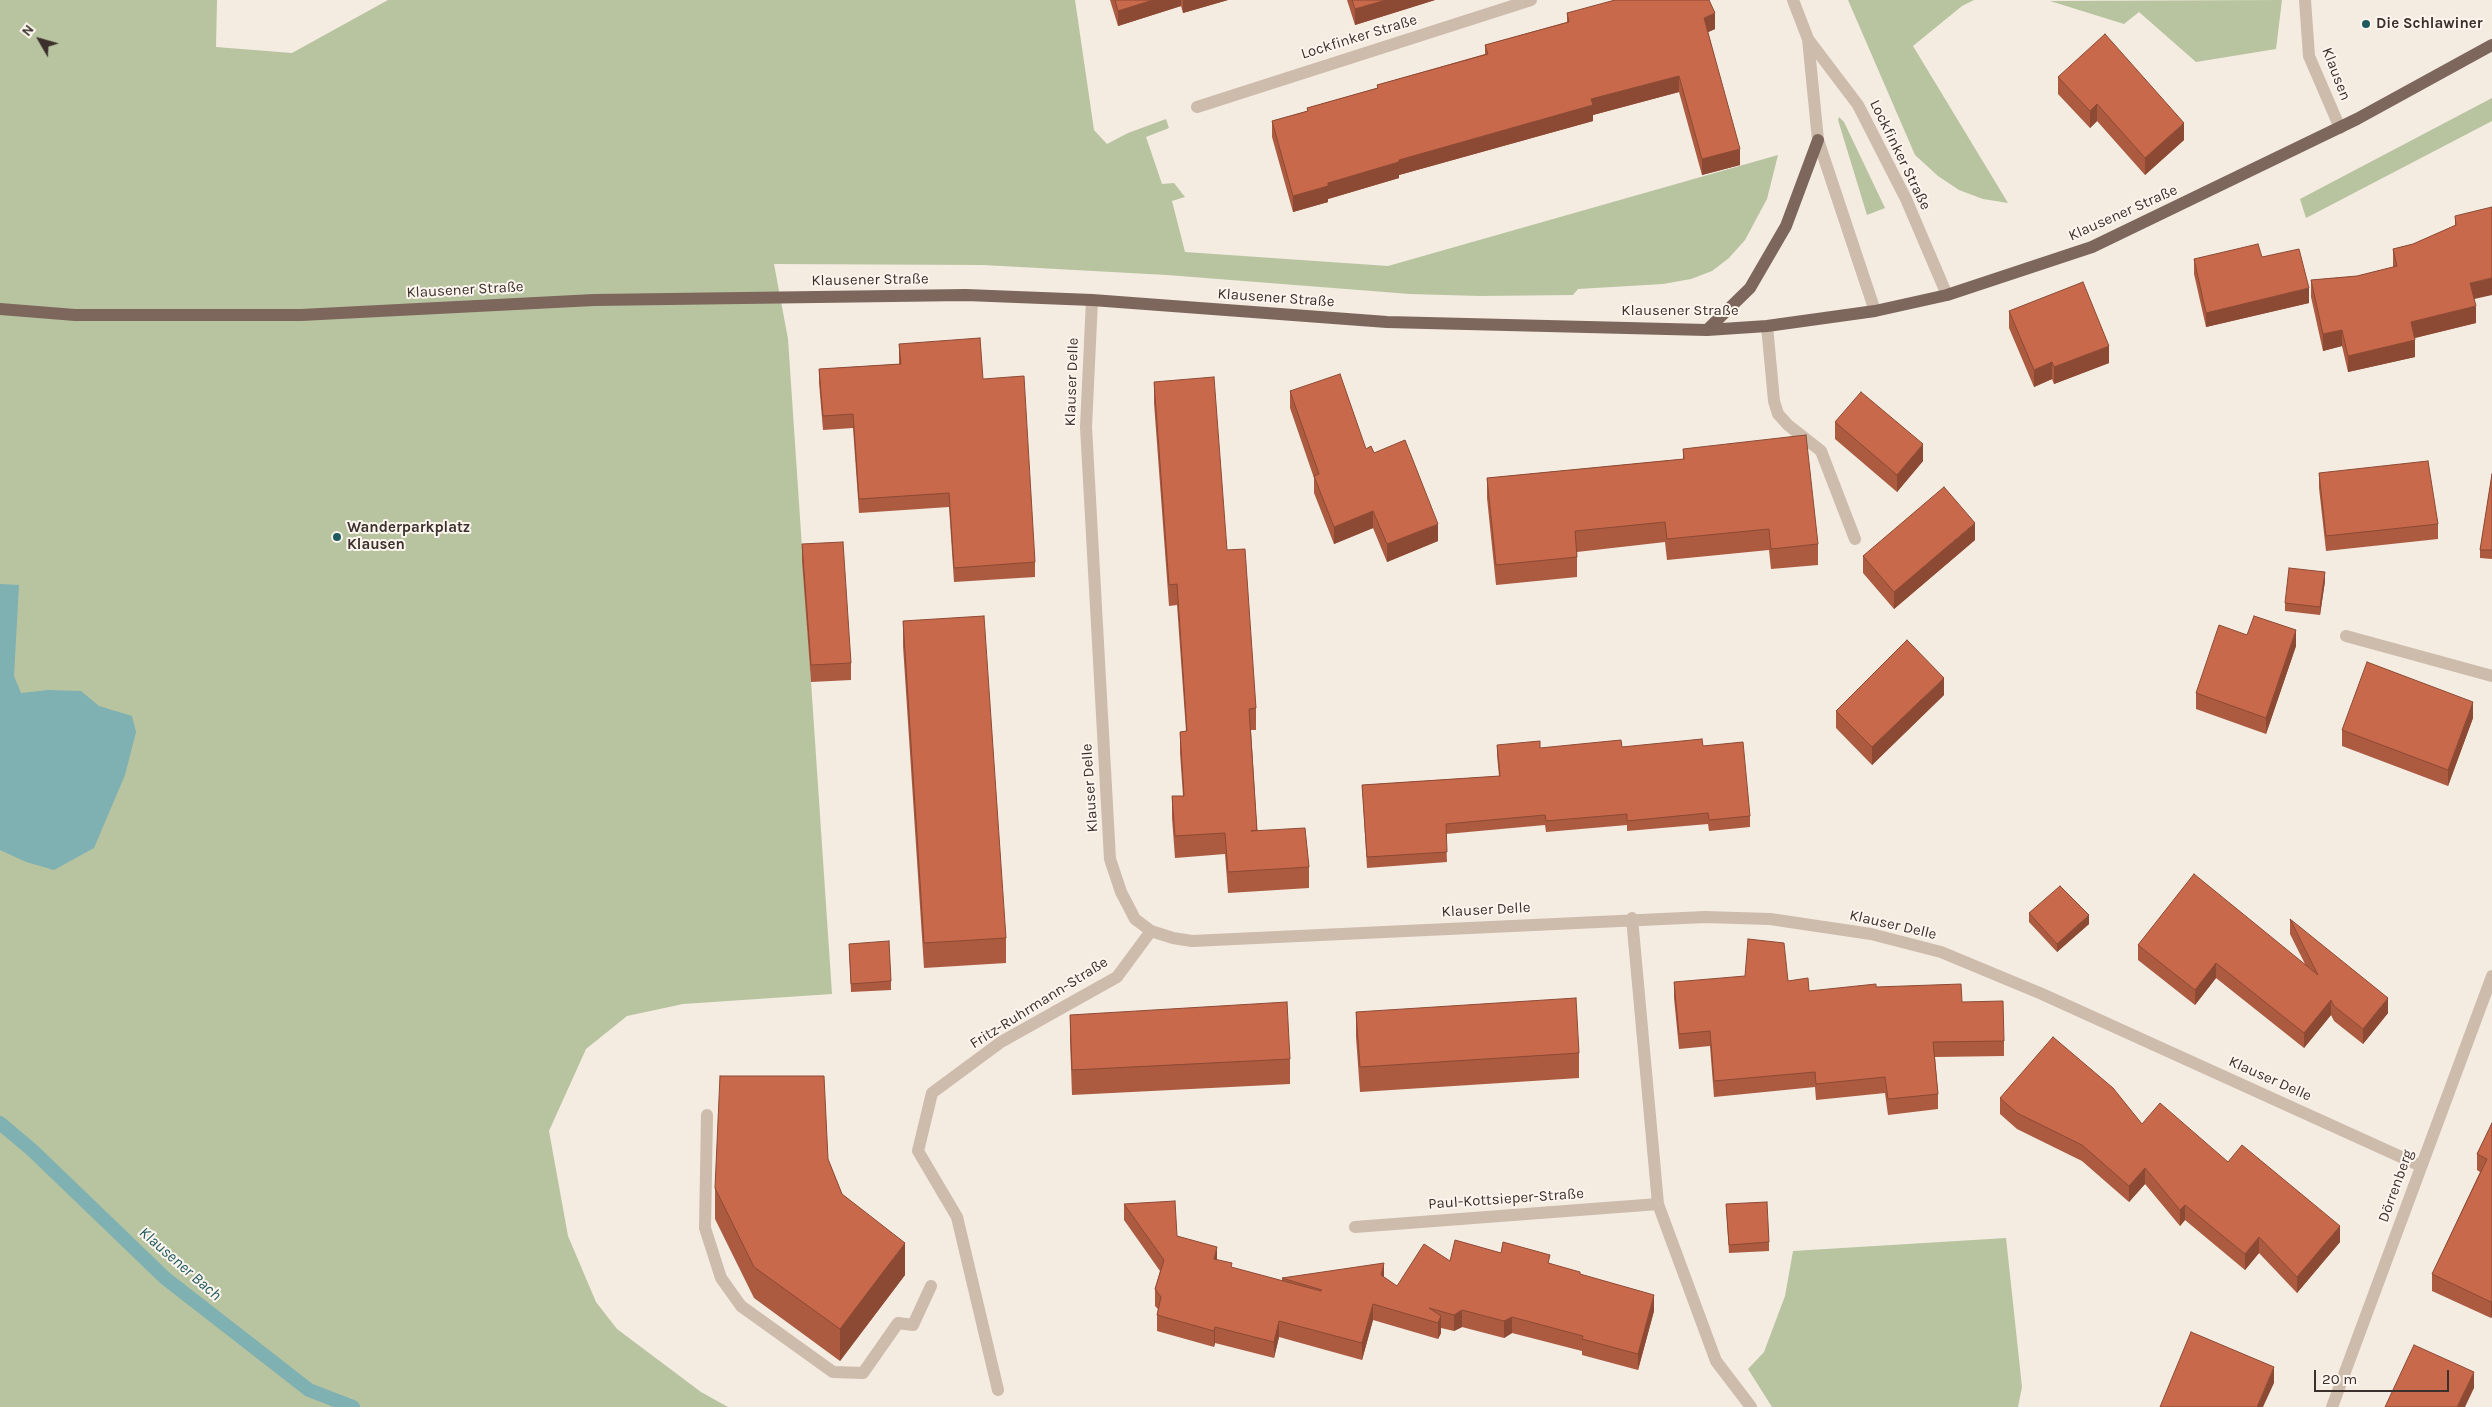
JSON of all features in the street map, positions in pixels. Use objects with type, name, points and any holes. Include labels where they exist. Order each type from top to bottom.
[{"type":"main road","name":"Klausener Straße","points":[[0,309],[75,316],[300,315],[594,300],[900,295],[1092,300],[1387,322],[1707,330],[1767,326],[1876,311],[1947,294],[2099,244],[2340,128],[2492,45]]},
{"type":"main road","points":[[1707,330],[1750,288],[1786,226],[1818,140]]},
{"type":"street","name":"Lockfinker Straße","points":[[1197,107],[1531,0]]},
{"type":"street","name":"Lockfinker Straße","points":[[1793,0],[1808,39],[1818,140],[1876,311]]},
{"type":"street","name":"Klausen","points":[[2305,0],[2309,56],[2340,128]]},
{"type":"street","name":"Lockfinker Straße","points":[[1808,39],[1858,104],[1906,199],[1947,294]]},
{"type":"street","name":"Klauser Delle","points":[[1092,300],[1086,427],[1110,859],[1121,892],[1135,919],[1151,931],[1173,938],[1192,941],[1632,918],[1705,916],[1770,919],[1871,934],[1941,952],[2042,994],[2421,1166]]},
{"type":"street","points":[[1767,326],[1774,401],[1778,414],[1788,425],[1822,451],[1855,539]]},
{"type":"street","points":[[2346,636],[2492,676]]},
{"type":"street","points":[[1632,918],[1658,1204],[1716,1360],[1751,1407]]},
{"type":"street","name":"Fritz-Ruhrmann-Straße","points":[[998,1390],[957,1217],[918,1151],[932,1094],[1001,1042],[1116,977],[1151,931]]},
{"type":"street","name":"Dörrenberg","points":[[2332,1407],[2492,976]]},
{"type":"street","points":[[707,1115],[706,1228],[721,1278],[742,1306],[833,1372],[863,1373],[898,1324],[913,1325],[931,1286]]},
{"type":"street","name":"Paul-Kottsieper-Straße","points":[[1355,1227],[1658,1204]]},
{"type":"green space","points":[[0,0],[217,0],[216,47],[292,53],[388,0],[1075,0],[1094,130],[1107,144],[1128,133],[1166,119],[1169,128],[1146,137],[1162,184],[1174,183],[1185,197],[1172,201],[1185,252],[1388,266],[1778,155],[1767,199],[1745,240],[1729,258],[1712,271],[1691,279],[1663,284],[1578,289],[1573,295],[1480,296],[1410,294],[1167,275],[983,265],[774,264],[788,339],[832,994],[683,1004],[627,1016],[586,1049],[549,1131],[568,1236],[596,1302],[617,1329],[701,1392],[728,1407],[0,1407]]},
{"type":"green space","points":[[1848,0],[1974,0],[1962,6],[1913,46],[2008,203],[1983,199],[1959,190],[1938,176],[1915,155]]},
{"type":"green space","points":[[2282,0],[2276,49],[2196,62],[2139,12],[2124,24],[2050,1]]},
{"type":"green space","points":[[2492,98],[2492,121],[2306,218],[2300,199]]},
{"type":"green space","points":[[1839,117],[1844,122],[1885,208],[1867,215],[1838,120]]},
{"type":"green space","points":[[2006,1238],[2022,1387],[2018,1407],[1772,1407],[1748,1369],[1764,1352],[1785,1296],[1793,1251]]},
{"type":"water","points":[[0,584],[19,585],[14,676],[21,693],[48,690],[81,691],[99,706],[132,716],[136,732],[125,775],[94,848],[54,870],[26,862],[0,850]]},
{"type":"building","points":[[1115,0],[1153,0],[1118,11]]},
{"type":"building","points":[[1352,0],[1386,0],[1355,9]]},
{"type":"building","points":[[1615,0],[1709,0],[1715,13],[1704,18],[1740,149],[1702,159],[1679,76],[1591,99],[1593,105],[1399,160],[1399,162],[1328,183],[1328,186],[1293,196],[1272,121],[1308,111],[1307,108],[1378,88],[1377,85],[1488,54],[1485,45],[1569,22],[1567,13]]},
{"type":"building","points":[[2105,34],[2184,123],[2145,158],[2097,104],[2090,111],[2058,77]]},
{"type":"building","points":[[2492,207],[2492,278],[2470,283],[2476,306],[2411,322],[2415,340],[2348,356],[2342,330],[2323,334],[2311,280],[2357,276],[2397,266],[2393,249],[2413,244],[2456,225],[2455,216]]},
{"type":"building","points":[[2258,244],[2262,257],[2299,249],[2309,288],[2206,313],[2194,259]]},
{"type":"building","points":[[2083,282],[2109,346],[2054,367],[2052,362],[2034,370],[2009,311]]},
{"type":"building","points":[[980,338],[983,379],[1024,376],[1035,562],[954,568],[949,493],[859,499],[853,414],[823,416],[819,369],[901,364],[899,344]]},
{"type":"building","points":[[1340,374],[1366,449],[1371,446],[1374,453],[1405,440],[1438,524],[1387,544],[1373,511],[1334,527],[1314,476],[1319,474],[1290,391]]},
{"type":"building","points":[[1214,377],[1227,550],[1245,549],[1256,708],[1249,709],[1257,830],[1251,831],[1305,828],[1309,867],[1228,872],[1225,833],[1175,836],[1172,796],[1184,796],[1180,732],[1187,731],[1177,584],[1169,585],[1154,382]]},
{"type":"building","points":[[1861,392],[1923,444],[1897,475],[1835,422]]},
{"type":"building","points":[[1806,435],[1818,544],[1771,549],[1769,529],[1667,539],[1665,522],[1575,531],[1577,557],[1496,565],[1487,478],[1684,459],[1683,449]]},
{"type":"building","points":[[2428,461],[2438,524],[2326,536],[2319,473]]},
{"type":"building","points":[[2492,474],[2492,550],[2480,550]]},
{"type":"building","points":[[1944,487],[1975,523],[1894,592],[1863,556]]},
{"type":"building","points":[[843,542],[851,663],[811,665],[802,544]]},
{"type":"building","points":[[2289,568],[2325,572],[2320,607],[2285,603]]},
{"type":"building","points":[[984,616],[1006,938],[924,943],[903,621]]},
{"type":"building","points":[[2254,616],[2296,630],[2266,718],[2196,693],[2219,625],[2247,635]]},
{"type":"building","points":[[1907,640],[1944,678],[1872,747],[1836,711]]},
{"type":"building","points":[[2367,662],[2473,702],[2448,770],[2342,730]]},
{"type":"building","points":[[1702,739],[1703,746],[1743,742],[1750,816],[1709,820],[1708,813],[1627,821],[1627,814],[1546,821],[1545,815],[1446,824],[1447,852],[1367,857],[1362,785],[1500,776],[1497,745],[1540,741],[1540,748],[1621,740],[1622,747]]},
{"type":"building","points":[[2194,874],[2318,975],[2290,919],[2388,998],[2363,1029],[2334,1006],[2331,1000],[2304,1033],[2216,963],[2195,990],[2138,945]]},
{"type":"building","points":[[2060,886],[2089,915],[2057,944],[2029,913]]},
{"type":"building","points":[[1748,939],[1784,943],[1788,981],[1808,978],[1809,991],[1876,984],[1876,987],[1961,984],[1962,1002],[2003,1001],[2004,1041],[1933,1042],[1938,1094],[1888,1099],[1885,1077],[1816,1084],[1815,1072],[1714,1081],[1710,1031],[1679,1034],[1674,982],[1745,976]]},
{"type":"building","points":[[889,941],[891,981],[851,984],[849,944]]},
{"type":"building","points":[[1576,998],[1579,1053],[1360,1067],[1356,1012]]},
{"type":"building","points":[[1287,1002],[1290,1059],[1072,1070],[1070,1015]]},
{"type":"building","points":[[2053,1037],[2113,1088],[2142,1124],[2160,1103],[2228,1162],[2242,1145],[2340,1226],[2297,1277],[2259,1237],[2245,1254],[2185,1205],[2180,1210],[2145,1168],[2129,1186],[2082,1145],[2017,1113],[2000,1098]]},
{"type":"building","points":[[720,1076],[824,1076],[828,1159],[842,1194],[905,1243],[840,1329],[754,1267],[715,1188]]},
{"type":"building","points":[[2492,1123],[2491,1302],[2432,1274],[2487,1159],[2477,1154]]},
{"type":"building","points":[[1175,1201],[1177,1236],[1217,1247],[1214,1259],[1232,1263],[1231,1267],[1321,1291],[1282,1278],[1384,1263],[1381,1275],[1397,1286],[1424,1244],[1450,1261],[1455,1240],[1501,1253],[1503,1242],[1550,1255],[1548,1263],[1654,1295],[1638,1354],[1582,1339],[1583,1336],[1512,1317],[1504,1321],[1462,1310],[1454,1315],[1429,1308],[1441,1316],[1438,1323],[1373,1304],[1362,1343],[1279,1321],[1274,1342],[1215,1327],[1214,1331],[1157,1315],[1161,1297],[1155,1289],[1164,1260],[1124,1204]]},
{"type":"building","points":[[1767,1202],[1769,1242],[1729,1245],[1726,1204]]},
{"type":"building","points":[[2191,1332],[2274,1367],[2257,1407],[2160,1407]]},
{"type":"building","points":[[2414,1345],[2474,1372],[2457,1407],[2385,1407]]},
{"type":"waterway","name":"Klausener Bach","points":[[0,1123],[32,1150],[165,1278],[309,1390],[353,1407]]},
{"type":"place","name":"Die Schlawiner","points":[[2366,24]]},
{"type":"place","name":"Wanderparkplatz Klausen","points":[[337,537]]}]
